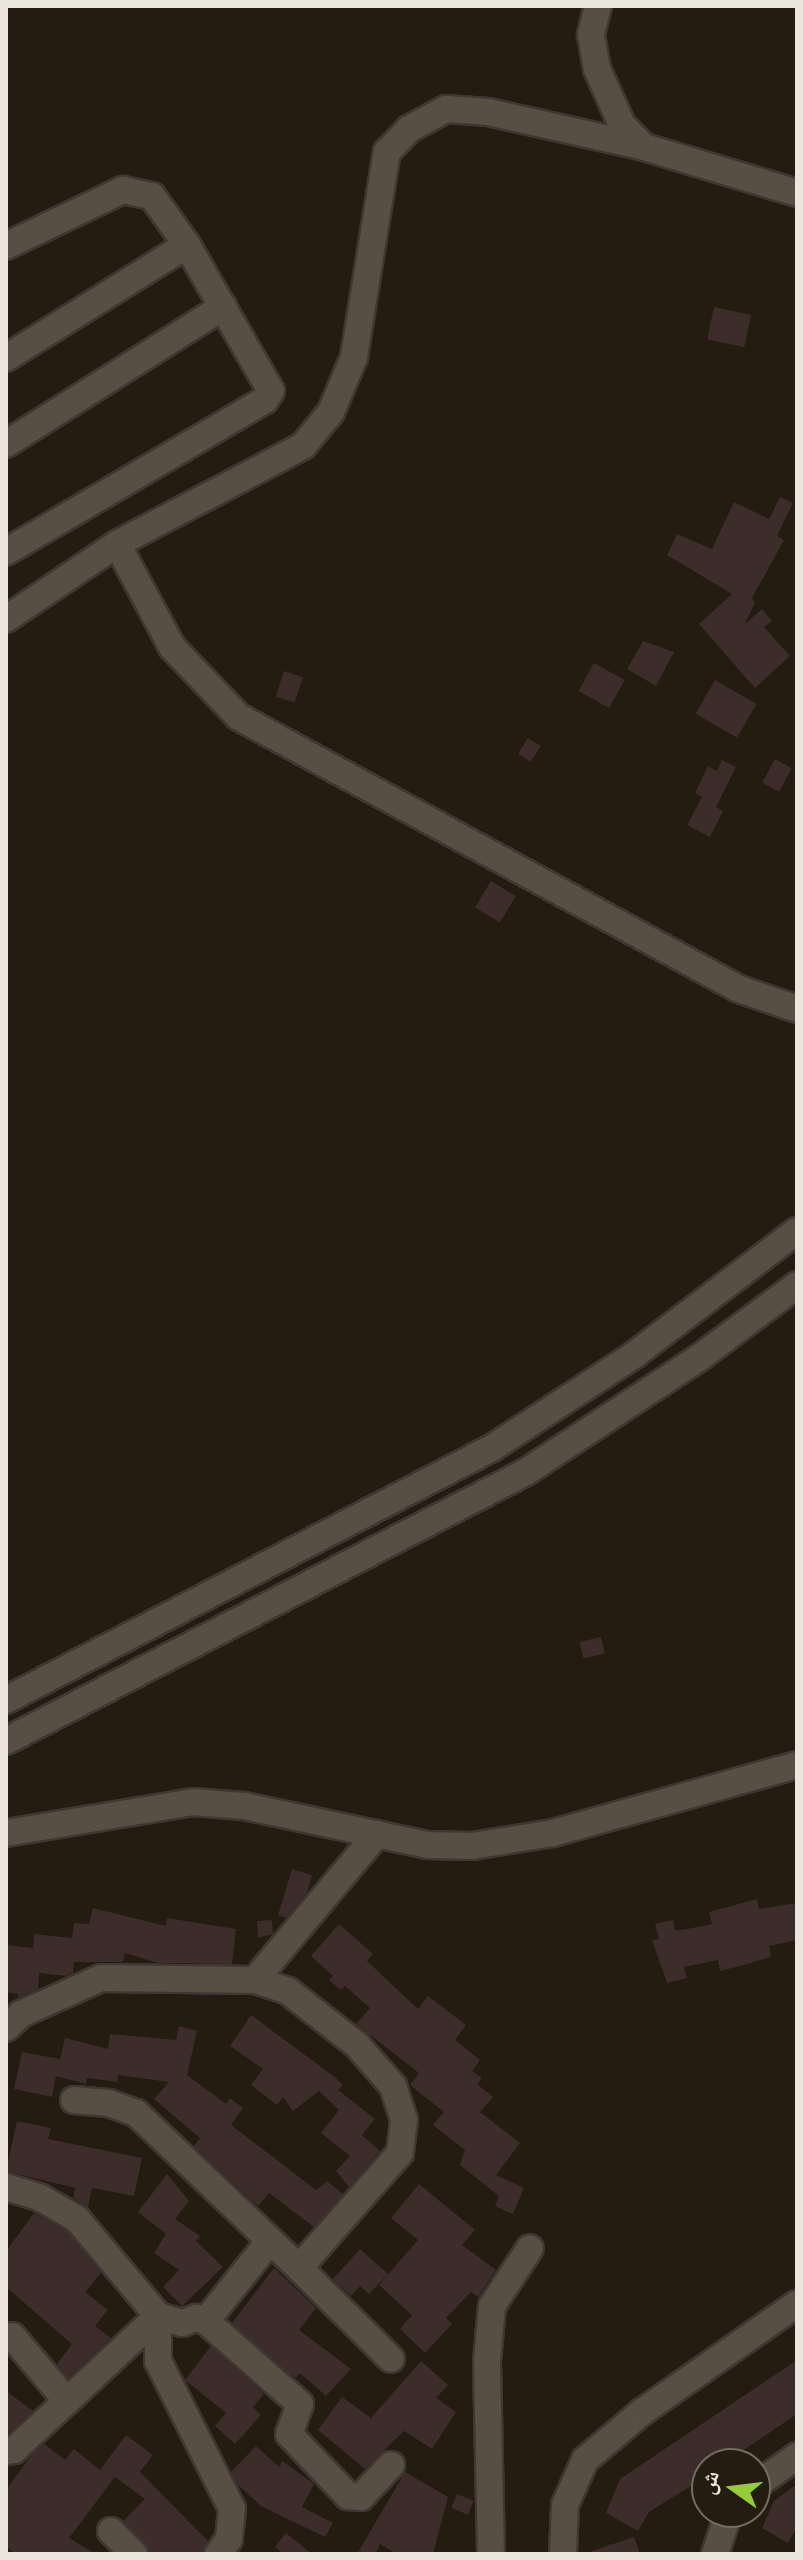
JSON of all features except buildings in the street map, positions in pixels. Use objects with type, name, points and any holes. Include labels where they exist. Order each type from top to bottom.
[{"type":"street","points":[[598,6],[591,35],[597,69],[622,125],[644,147]]},
{"type":"street","points":[[6,619],[117,544],[303,446],[331,412],[354,357],[387,152],[409,129],[446,109],[488,112],[644,147],[797,193]]},
{"type":"street","points":[[6,246],[123,190],[139,189],[152,196],[187,245],[271,391],[265,400],[6,552]]},
{"type":"street","points":[[6,358],[187,245]]},
{"type":"street","points":[[6,444],[223,307]]},
{"type":"street","points":[[117,544],[172,647],[239,717],[739,989],[797,1009]]},
{"type":"street","points":[[6,1700],[492,1448],[634,1355],[797,1231]]},
{"type":"street","points":[[6,1741],[526,1472],[699,1358],[797,1285]]},
{"type":"street","points":[[6,1833],[193,1802],[244,1806],[427,1845],[511,1842],[797,1765]]},
{"type":"street","points":[[255,1980],[377,1834]]},
{"type":"street","points":[[6,2028],[21,2014],[101,1978],[255,1980],[288,1991],[357,2045],[393,2086],[404,2120],[400,2153],[299,2268]]},
{"type":"street","points":[[74,2100],[136,2113],[391,2359]]},
{"type":"street","points":[[6,2187],[39,2197],[77,2219],[158,2316],[182,2323],[196,2318],[206,2321],[300,2404],[289,2434],[348,2496],[361,2497],[391,2465]]},
{"type":"street","points":[[206,2321],[268,2243]]},
{"type":"street","points":[[491,2554],[487,2361],[492,2306],[530,2248]]},
{"type":"street","points":[[563,2554],[562,2523],[570,2486],[602,2443],[797,2304]]},
{"type":"street","points":[[6,2451],[14,2450],[158,2316]]},
{"type":"street","points":[[158,2316],[158,2361],[232,2509],[229,2539],[218,2554]]},
{"type":"street","points":[[12,2336],[67,2401]]},
{"type":"street","points":[[771,2475],[797,2456]]},
{"type":"street","points":[[544,2554],[562,2523]]},
{"type":"street","points":[[715,2554],[724,2528]]},
{"type":"street","points":[[111,2531],[134,2554]]}]
